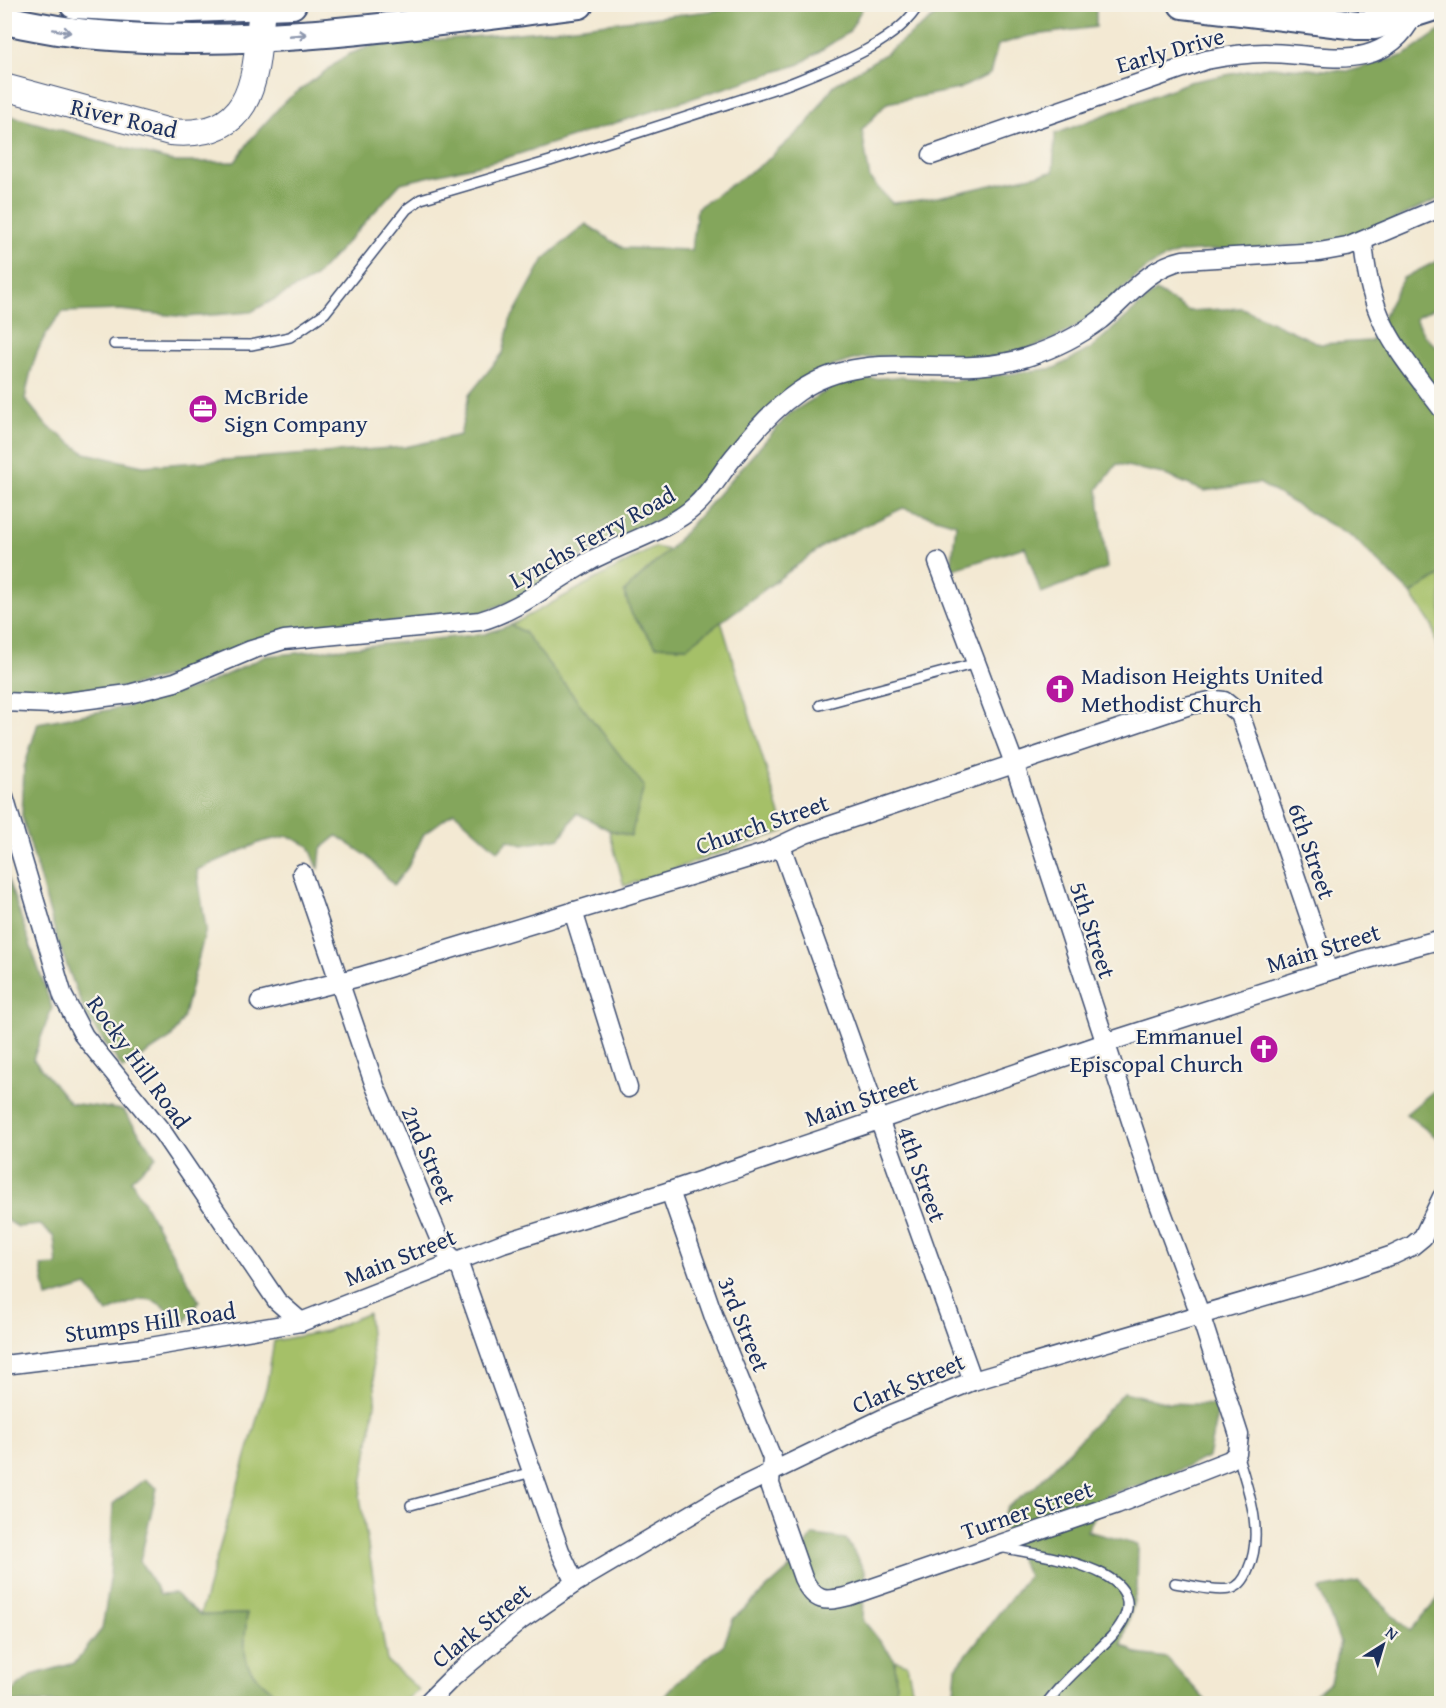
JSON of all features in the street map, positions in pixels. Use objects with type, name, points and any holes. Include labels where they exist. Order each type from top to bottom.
[{"type":"main road","points":[[74,4],[167,9],[292,4]]},
{"type":"main road","points":[[4,20],[100,35],[166,39],[259,38],[579,4]]},
{"type":"main road","points":[[1183,4],[1357,25],[1375,25],[1441,4]]},
{"type":"main road","points":[[1300,4],[1414,14]]},
{"type":"street","name":"River Road","points":[[4,87],[145,127],[177,133],[217,129],[228,122],[245,104],[254,75],[262,7]]},
{"type":"street","name":"Early Drive","points":[[932,155],[1206,60],[1236,54],[1266,53],[1340,59],[1360,57],[1379,50],[1396,38],[1407,27],[1414,14]]},
{"type":"street","name":"Lynchs Ferry Road","points":[[4,702],[51,704],[90,701],[175,682],[251,650],[284,640],[468,622],[503,614],[591,560],[676,520],[693,508],[761,425],[797,393],[818,380],[841,371],[865,366],[962,368],[998,364],[1027,357],[1088,328],[1151,272],[1168,263],[1183,260],[1319,252],[1363,242],[1442,207]]},
{"type":"street","points":[[1363,242],[1373,300],[1386,332],[1397,352],[1442,409]]},
{"type":"street","name":"5th Street","points":[[938,562],[1014,763],[1153,1188],[1200,1314]]},
{"type":"street","name":"Church Street","points":[[260,1002],[340,981],[573,912],[781,846],[805,834],[1190,705],[1215,700],[1233,706],[1240,714],[1251,747]]},
{"type":"street","name":"6th Street","points":[[1251,747],[1328,971]]},
{"type":"street","name":"Rocky Hill Road","points":[[4,797],[63,996],[73,1018],[84,1036],[163,1133],[277,1301],[301,1322]]},
{"type":"street","name":"4th Street","points":[[781,846],[973,1381]]},
{"type":"street","name":"2nd Street","points":[[302,873],[386,1116],[444,1250],[456,1261],[470,1292],[532,1472],[575,1583]]},
{"type":"street","points":[[573,912],[628,1088]]},
{"type":"street","name":"Main Street","points":[[301,1322],[456,1261],[670,1191],[878,1119],[1328,971],[1442,939]]},
{"type":"street","name":"3rd Street","points":[[670,1191],[715,1320],[772,1458],[770,1474]]},
{"type":"street","name":"Clark Street","points":[[426,1704],[453,1677],[521,1620],[575,1583],[679,1519],[892,1413],[973,1381],[1316,1281],[1412,1246],[1426,1232],[1442,1197]]},
{"type":"street","points":[[1200,1314],[1239,1436],[1237,1454]]},
{"type":"street","name":"Stumps Hill Road","points":[[4,1365],[144,1348],[301,1322]]},
{"type":"street","name":"Turner Street","points":[[770,1474],[770,1484],[809,1591],[819,1599],[829,1601],[1117,1504],[1230,1460],[1237,1454]]},
{"type":"lane","points":[[114,344],[251,345],[290,337],[325,313],[407,209],[421,199],[550,161],[794,81],[854,55],[894,33],[907,21],[919,4]]},
{"type":"lane","points":[[820,705],[976,663]]},
{"type":"lane","points":[[1175,1583],[1230,1589],[1239,1584],[1246,1575],[1255,1545],[1255,1526],[1253,1508],[1237,1454]]},
{"type":"lane","points":[[411,1505],[532,1472]]},
{"type":"lane","points":[[995,1546],[1086,1566],[1104,1574],[1120,1586],[1127,1600],[1124,1619],[1112,1636],[1062,1683],[1046,1704]]},
{"type":"green space","points":[[760,5],[864,5],[849,32],[800,64],[500,160],[401,183],[314,278],[251,312],[186,317],[120,310],[63,312],[48,331],[37,352],[25,399],[46,425],[85,453],[143,466],[405,447],[460,435],[469,395],[503,353],[510,321],[544,259],[586,224],[623,248],[692,250],[697,208],[765,162],[806,125],[834,85],[882,56],[938,14],[962,5],[1096,5],[1096,27],[1028,36],[998,45],[990,74],[959,89],[887,103],[862,130],[870,179],[892,203],[933,198],[1053,172],[1055,134],[1189,82],[1268,67],[1350,71],[1405,55],[1441,30],[1441,198],[1361,235],[1319,244],[1182,252],[1169,256],[1145,270],[1079,325],[1051,340],[1019,351],[963,360],[888,356],[863,358],[815,373],[688,502],[672,513],[588,553],[521,597],[478,614],[282,633],[172,675],[128,687],[51,697],[12,695],[5,692],[4,114],[175,162],[235,162],[251,139],[284,102],[347,55],[374,45],[541,31]]},
{"type":"green space","points":[[1441,259],[1441,305],[1417,317],[1416,320],[1424,335],[1441,351],[1441,575],[1411,594],[1355,539],[1259,483],[1204,491],[1163,474],[1117,464],[1098,489],[1107,568],[1041,593],[1025,547],[951,570],[956,524],[903,508],[826,544],[687,647],[656,646],[632,615],[624,592],[669,550],[789,414],[842,381],[897,377],[953,381],[1055,368],[1090,349],[1156,291],[1189,311],[1242,308],[1320,344],[1371,341],[1403,278]]},
{"type":"green space","points":[[655,547],[669,550],[624,592],[632,615],[656,646],[687,647],[721,621],[785,831],[624,886],[609,830],[631,836],[524,632],[511,625]]},
{"type":"green space","points":[[1441,575],[1441,671],[1433,627],[1411,594]]},
{"type":"green space","points":[[511,625],[524,632],[644,786],[631,836],[609,830],[577,813],[560,838],[523,845],[508,840],[498,851],[454,812],[424,834],[408,867],[394,885],[367,856],[337,836],[321,849],[319,870],[309,846],[288,836],[261,842],[197,870],[206,929],[183,1019],[171,1038],[123,1069],[86,1016],[58,942],[22,816],[24,768],[38,723],[130,706],[202,686],[266,656],[484,634]]},
{"type":"green space","points":[[4,868],[52,1008],[33,1059],[70,1103],[123,1110],[156,1157],[131,1180],[199,1301],[183,1325],[163,1307],[148,1300],[132,1302],[107,1313],[87,1286],[47,1298],[41,1266],[57,1265],[54,1237],[40,1225],[18,1227],[5,1219]]},
{"type":"green space","points":[[1441,1070],[1441,1141],[1406,1114],[1438,1087]]},
{"type":"green space","points":[[368,1313],[376,1398],[360,1497],[387,1661],[419,1690],[401,1703],[286,1703],[254,1674],[249,1666],[245,1647],[247,1614],[200,1615],[267,1384],[274,1341],[326,1331]]},
{"type":"green space","points":[[1124,1392],[1168,1403],[1219,1405],[1208,1457],[1159,1479],[1106,1495],[1087,1531],[1138,1545],[1137,1589],[1122,1645],[1137,1654],[1167,1658],[1208,1703],[953,1704],[956,1668],[1028,1576],[1001,1522],[1007,1507],[1035,1487]]},
{"type":"green space","points":[[145,1479],[157,1488],[140,1561],[160,1594],[174,1593],[200,1615],[247,1614],[245,1647],[249,1666],[262,1682],[286,1703],[5,1703],[5,1694],[9,1694],[32,1675],[75,1663],[102,1629],[110,1580],[113,1504]]},
{"type":"green space","points":[[813,1535],[846,1539],[865,1571],[863,1620],[895,1660],[896,1690],[883,1703],[658,1704],[676,1683],[724,1644],[733,1619],[790,1568]]},
{"type":"green space","points":[[1359,1582],[1410,1631],[1438,1599],[1441,1587],[1441,1703],[1304,1703],[1330,1682],[1340,1642],[1319,1589]]},
{"type":"green space","points":[[895,1660],[907,1664],[915,1703],[883,1704],[896,1690]]},
{"type":"place","name":"McBride Sign Company","points":[[203,409]]},
{"type":"place","name":"Madison Heights United Methodist Church","points":[[1060,689]]},
{"type":"place","name":"Emmanuel Episcopal Church","points":[[1264,1049]]}]
